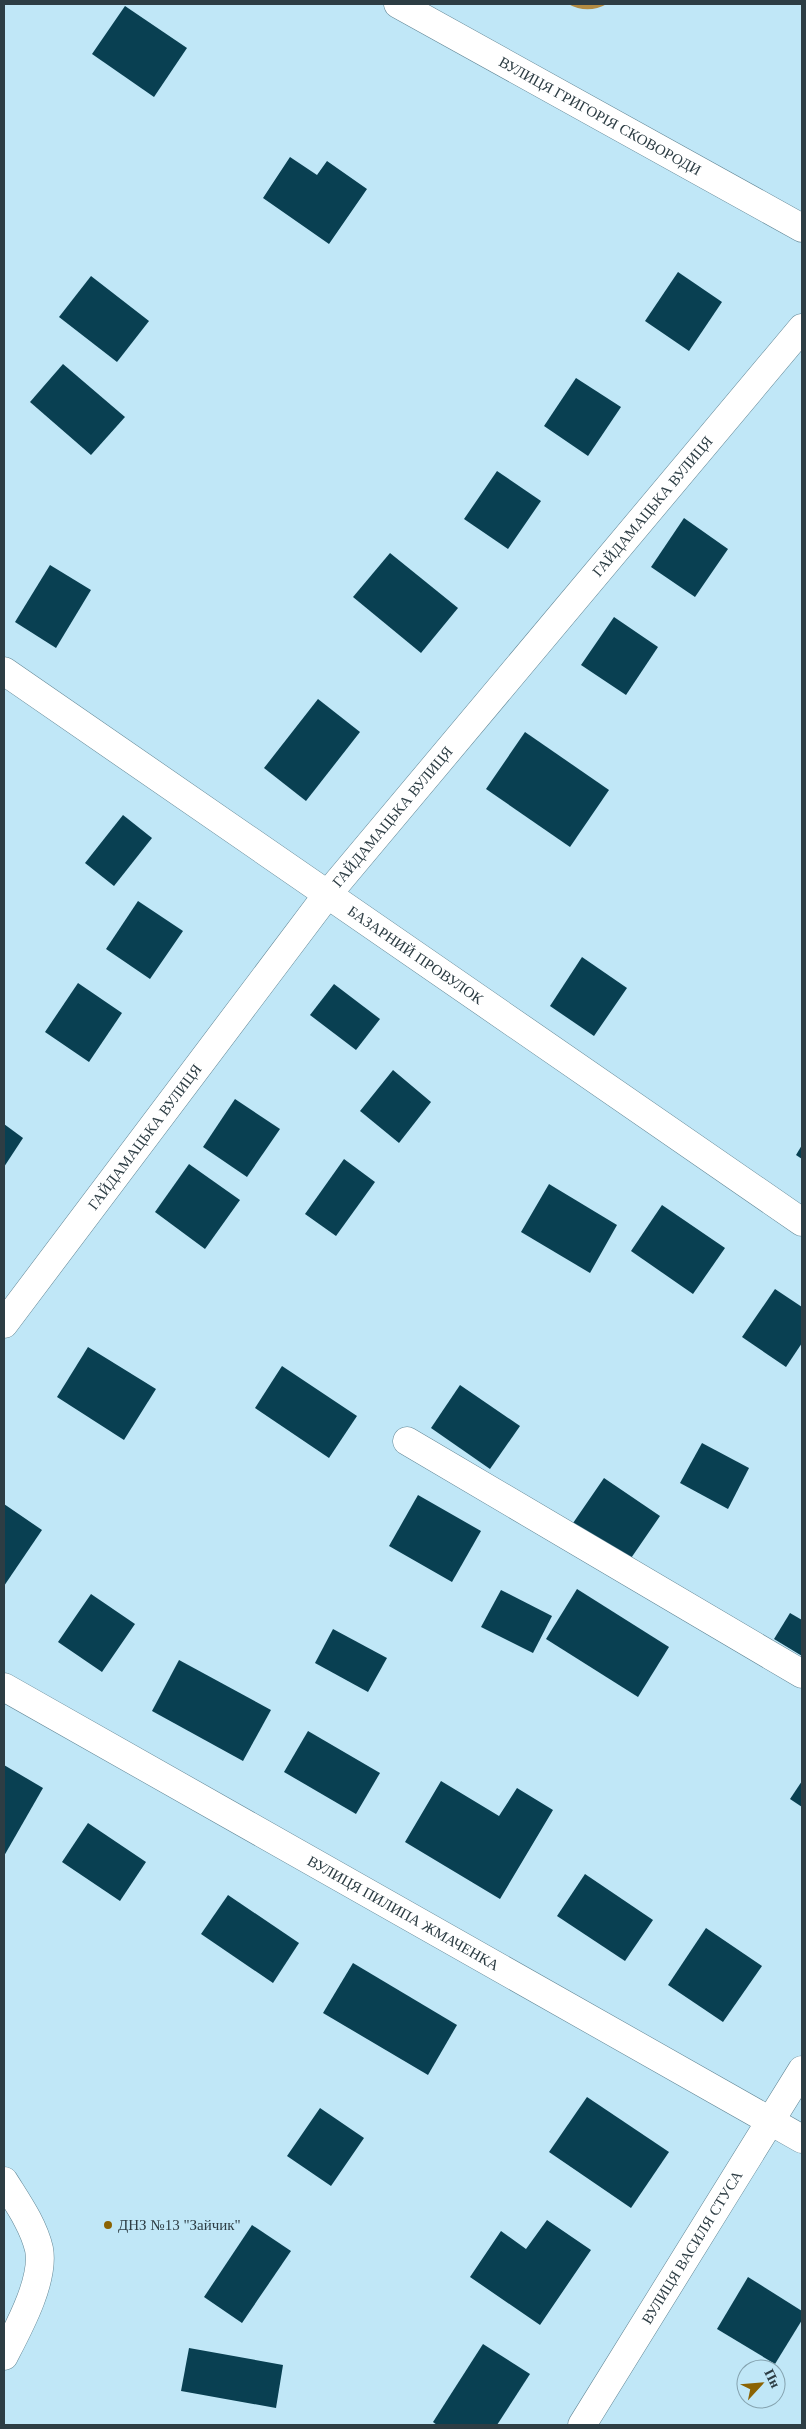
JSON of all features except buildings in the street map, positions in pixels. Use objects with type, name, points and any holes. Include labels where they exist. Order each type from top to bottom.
[{"type":"street","name":"ВУЛИЦЯ ГРИГОРІЯ СКОВОРОДИ","points":[[398,4],[802,228]]},
{"type":"street","name":"ГАЙДАМАЦЬКА ВУЛИЦЯ","points":[[4,1324],[327,895],[802,328]]},
{"type":"street","name":"БАЗАРНИЙ ПРОВУЛОК","points":[[4,671],[802,1222]]},
{"type":"street","points":[[406,1441],[802,1674]]},
{"type":"street","name":"ВУЛИЦЯ ПИЛИПА ЖМАЧЕНКА","points":[[4,1687],[802,2139]]},
{"type":"street","name":"ВУЛИЦЯ ВАСИЛЯ СТУСА","points":[[582,2425],[802,2070]]},
{"type":"street","points":[[4,2181],[26,2216],[39,2250],[37,2282],[28,2307],[4,2356]]},
{"type":"shaded area","points":[[568,4],[607,4],[588,9]]},
{"type":"place","name":"ДНЗ №13 \"Зайчик\"","points":[[108,2225]]}]
